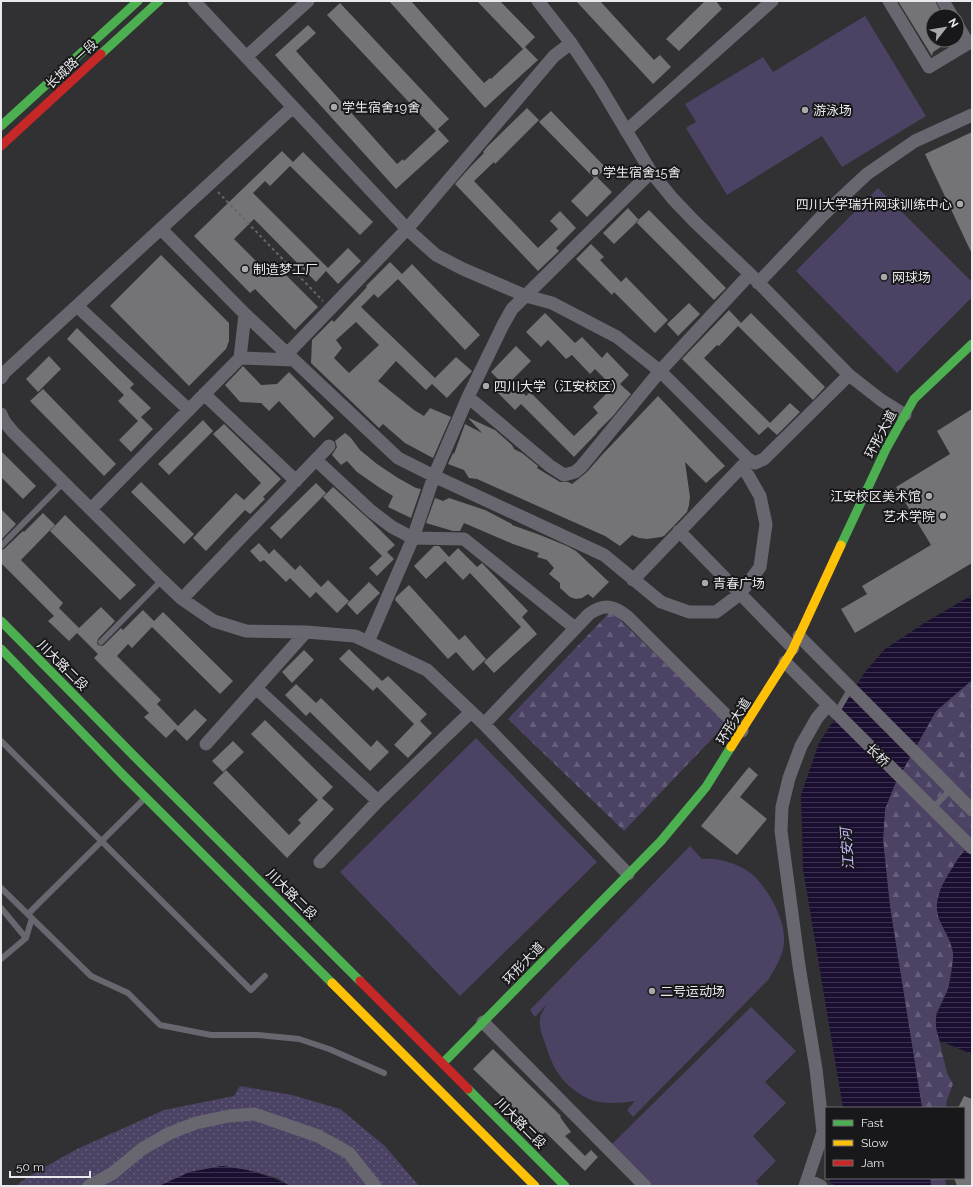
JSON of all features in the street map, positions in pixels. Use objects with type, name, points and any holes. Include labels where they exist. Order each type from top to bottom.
[{"type":"main road","name":"长城路一段","points":[[1,126],[138,1]]},
{"type":"main road","name":"长城路一段","points":[[1,146],[159,1]]},
{"type":"main road","name":"环形大道","points":[[443,1063],[661,841],[706,787],[793,648],[886,449],[914,399],[972,344]]},
{"type":"main road","name":"川大路二段","points":[[1,621],[138,760],[565,1186]]},
{"type":"main road","points":[[1,649],[146,798],[534,1186]]},
{"type":"street","points":[[161,229],[245,314],[398,458],[604,555],[661,602],[689,612],[716,612],[740,594],[760,567],[766,524],[760,496],[748,474],[745,463],[660,371],[617,337],[552,303],[526,296],[462,269],[436,255],[406,229],[194,1]]},
{"type":"street","points":[[246,57],[308,1]]},
{"type":"street","points":[[538,1],[571,43],[599,85],[651,172],[673,199],[754,278],[849,375],[881,400],[905,415]]},
{"type":"street","points":[[626,131],[772,1]]},
{"type":"street","points":[[889,1],[929,67],[970,42]]},
{"type":"street","points":[[240,358],[291,357],[330,309],[406,229],[554,56],[571,43]]},
{"type":"street","points":[[1,378],[5,372],[293,107]]},
{"type":"street","points":[[468,397],[550,466],[564,475],[575,472],[581,468],[660,371],[754,278],[867,174],[915,141],[972,115]]},
{"type":"street","points":[[368,642],[413,538],[434,476],[468,397],[502,325],[512,309],[651,172]]},
{"type":"street","points":[[77,306],[189,410]]},
{"type":"street","points":[[91,509],[240,358],[245,314]]},
{"type":"street","points":[[633,580],[745,463],[755,463],[764,459],[849,375]]},
{"type":"street","points":[[204,394],[296,481]]},
{"type":"street","points":[[1,414],[4,421],[13,432],[162,580],[182,599],[214,621],[246,631],[306,632],[355,636],[427,670],[484,724],[628,874]]},
{"type":"street","points":[[182,599],[329,446]]},
{"type":"street","points":[[316,460],[371,511],[392,527],[413,538],[464,539],[575,628]]},
{"type":"street","points":[[679,532],[793,648]]},
{"type":"street","points":[[484,724],[589,614],[596,609],[609,606],[628,617],[742,731]]},
{"type":"street","points":[[206,744],[306,632]]},
{"type":"street","points":[[799,636],[972,810]]},
{"type":"street","name":"长桥","points":[[785,662],[972,848]]},
{"type":"street","points":[[256,688],[378,801]]},
{"type":"street","points":[[821,1186],[806,1183],[823,1132],[816,1069],[781,831],[782,807],[789,778],[801,746],[817,718],[834,711]]},
{"type":"street","points":[[320,862],[378,801],[471,712]]},
{"type":"street","points":[[483,1022],[645,1186]]},
{"type":"street","points":[[89,1186],[113,1173],[142,1149],[170,1133],[196,1123],[229,1116],[254,1114],[318,1136],[349,1153],[375,1186]]},
{"type":"lane","points":[[1,546],[63,483]]},
{"type":"lane","points":[[101,642],[162,580]]},
{"type":"lane","points":[[834,711],[852,689]]},
{"type":"lane","points":[[1,741],[251,990],[264,976]]},
{"type":"lane","points":[[932,809],[951,789]]},
{"type":"lane","points":[[1,959],[26,938],[30,916],[102,841],[146,798]]},
{"type":"lane","points":[[1,888],[92,976],[128,993],[160,1025],[211,1035],[258,1035],[299,1039],[329,1049],[384,1073]]},
{"type":"lane","points":[[1,908],[26,938]]},
{"type":"path","points":[[210,184],[330,309]]},
{"type":"green space","name":"游泳场","points":[[865,16],[926,116],[842,167],[822,136],[727,195],[686,128],[696,122],[685,104],[763,57],[773,72]]},
{"type":"green space","name":"网球场","points":[[878,188],[972,282],[972,297],[897,373],[796,271]]},
{"type":"green space","points":[[611,611],[727,723],[624,831],[508,719]]},
{"type":"green space","points":[[972,680],[972,845],[959,857],[939,893],[938,917],[954,954],[948,989],[936,1014],[936,1027],[947,1073],[953,1084],[946,1107],[922,1107],[890,907],[883,840],[885,809],[895,784],[936,711]]},
{"type":"green space","points":[[476,738],[597,862],[460,996],[340,872]]},
{"type":"green space","name":"二号运动场","points":[[690,846],[702,859],[715,859],[738,866],[750,873],[761,883],[780,917],[784,935],[782,953],[769,979],[633,1117],[627,1110],[635,1101],[612,1103],[594,1101],[572,1089],[566,1083],[560,1076],[548,1053],[541,1031],[540,1017],[546,1005],[535,1017],[530,1010]]},
{"type":"green space","name":"二号运动场","points":[[751,1007],[796,1051],[765,1082],[786,1103],[753,1136],[776,1161],[756,1181],[760,1186],[653,1186],[612,1144]]},
{"type":"green space","points":[[240,1086],[292,1095],[340,1109],[385,1146],[419,1186],[290,1186],[277,1178],[248,1170],[222,1166],[190,1172],[159,1186],[15,1186],[31,1175],[77,1149],[164,1110],[234,1096]]},
{"type":"green space","points":[[930,1179],[945,1179],[946,1186],[931,1186]]},
{"type":"water","name":"江安河","points":[[972,595],[972,680],[936,711],[895,784],[885,809],[883,840],[890,907],[922,1107],[843,1107],[803,869],[801,795],[819,743],[865,672],[885,649],[926,622]]},
{"type":"water","points":[[972,845],[972,1054],[940,1041],[937,1032],[936,1019],[948,989],[953,956],[951,943],[941,924],[937,911],[938,898],[945,879],[959,857]]},
{"type":"water","points":[[222,1166],[257,1173],[273,1178],[290,1186],[159,1186],[190,1172]]},
{"type":"water","points":[[830,1179],[930,1179],[931,1186],[838,1186],[830,1183]]},
{"type":"building","points":[[389,1],[411,1],[484,83],[490,78],[491,79],[523,49],[477,1],[500,1],[535,37],[525,47],[538,60],[485,108]]},
{"type":"building","points":[[576,1],[600,1],[654,60],[660,55],[671,67],[653,84]]},
{"type":"building","points":[[705,1],[716,1],[722,9],[679,51],[666,39]]},
{"type":"building","points":[[898,1],[935,1],[939,8],[925,8],[925,45]]},
{"type":"building","points":[[340,3],[449,119],[438,129],[449,141],[396,189],[275,55],[308,25],[316,33],[296,51],[397,164],[403,159],[404,161],[436,131],[327,15]]},
{"type":"building","points":[[927,48],[939,48],[933,52],[932,56]]},
{"type":"building","points":[[527,108],[539,120],[495,164],[494,162],[474,181],[538,248],[558,229],[550,221],[560,211],[576,228],[556,248],[559,251],[538,271],[455,184],[484,153],[483,152],[487,147]]},
{"type":"building","points":[[551,111],[606,168],[597,177],[612,192],[587,217],[571,201],[594,178],[539,122]]},
{"type":"building","name":"四川大学瑞升网球训练中心","points":[[972,132],[972,254],[925,154]]},
{"type":"building","points":[[282,151],[293,162],[303,152],[373,222],[360,235],[290,166],[270,186],[265,181],[253,193],[328,268],[348,248],[361,261],[338,284],[326,271],[316,282],[254,219],[234,239],[268,273],[276,265],[318,307],[295,330],[255,289],[250,293],[194,236]]},
{"type":"building","points":[[628,208],[639,220],[614,244],[603,233]]},
{"type":"building","points":[[649,210],[726,288],[714,300],[636,222]]},
{"type":"building","points":[[591,244],[604,257],[600,260],[621,282],[626,277],[668,320],[655,333],[614,292],[612,295],[576,259]]},
{"type":"building","points":[[161,255],[229,323],[229,341],[226,349],[189,386],[110,306]]},
{"type":"building","points":[[390,262],[402,274],[412,264],[480,335],[465,350],[398,279],[378,298],[374,294],[361,307],[435,378],[456,357],[472,371],[447,398],[432,384],[426,390],[396,361],[378,381],[414,410],[424,416],[430,408],[451,417],[433,458],[405,443],[383,424],[379,428],[311,363],[312,340],[332,320],[334,322],[367,287],[366,286]],"holes":[[[356,322],[379,345],[349,373],[334,358],[342,348],[336,340]]]},
{"type":"building","points":[[689,303],[700,314],[678,336],[667,324]]},
{"type":"building","points":[[729,310],[741,323],[751,313],[825,387],[813,400],[738,326],[719,346],[717,345],[704,358],[770,423],[790,403],[800,412],[777,435],[768,427],[759,435],[682,359]]},
{"type":"building","points":[[545,313],[575,343],[582,337],[602,358],[607,352],[629,375],[620,384],[631,394],[613,416],[574,457],[521,404],[515,410],[496,391],[503,384],[491,372],[516,346],[531,361],[511,381],[526,396],[530,392],[574,436],[598,413],[593,407],[613,387],[595,369],[590,374],[572,355],[566,359],[548,340],[541,347],[526,332]]},
{"type":"building","points":[[77,328],[134,384],[130,388],[151,408],[141,417],[153,429],[131,452],[119,440],[138,421],[118,401],[124,395],[67,339]]},
{"type":"building","points":[[49,356],[61,369],[38,392],[26,379]]},
{"type":"building","points":[[243,366],[261,385],[277,384],[289,372],[334,418],[314,438],[279,401],[269,411],[261,403],[240,402],[225,385]]},
{"type":"building","points":[[43,389],[116,464],[104,476],[30,401]]},
{"type":"building","points":[[658,396],[725,466],[706,483],[685,462],[690,497],[687,512],[664,536],[661,537],[647,539],[632,535],[620,546],[605,536],[477,479],[469,478],[464,470],[448,464],[453,453],[454,454],[465,424],[482,433],[469,418],[495,430],[512,445],[514,449],[522,453],[538,466],[537,468],[560,482],[568,482],[572,484],[587,472]]},
{"type":"building","name":"艺术学院","points":[[972,409],[972,563],[855,633],[841,609],[867,594],[862,586],[931,545],[896,487],[950,454],[937,431]]},
{"type":"building","points":[[203,420],[213,431],[169,475],[158,464]]},
{"type":"building","points":[[224,424],[281,479],[263,497],[265,499],[250,514],[245,510],[206,551],[193,538],[236,493],[244,500],[261,483],[213,434]]},
{"type":"building","points":[[345,433],[360,450],[377,464],[398,478],[416,488],[421,489],[411,518],[388,507],[393,496],[357,472],[347,461],[341,465],[332,455],[337,447],[335,441]]},
{"type":"building","points":[[1,451],[36,486],[23,499],[1,477]]},
{"type":"building","points":[[141,482],[194,534],[184,544],[131,492]]},
{"type":"building","points":[[316,483],[326,493],[281,539],[270,528]]},
{"type":"building","points":[[333,487],[395,545],[387,552],[394,559],[377,576],[369,568],[382,556],[323,497]]},
{"type":"building","points":[[435,498],[443,501],[449,498],[485,510],[512,525],[567,546],[576,551],[609,582],[593,598],[588,594],[582,598],[576,599],[570,597],[560,588],[560,583],[549,574],[554,568],[547,560],[537,557],[539,553],[513,544],[464,523],[460,531],[453,531],[426,523]]},
{"type":"building","points":[[1,509],[16,524],[1,540]]},
{"type":"building","points":[[43,513],[55,525],[21,560],[63,603],[59,608],[79,628],[101,607],[115,621],[98,639],[98,645],[104,645],[121,628],[123,630],[143,610],[154,621],[163,612],[233,681],[220,694],[152,627],[132,648],[128,644],[117,656],[161,700],[157,704],[178,726],[166,738],[144,717],[149,713],[94,658],[98,654],[77,633],[69,641],[48,621],[54,616],[1,563],[1,550],[4,549],[23,531],[24,532]]},
{"type":"building","points":[[65,515],[136,585],[120,600],[50,531]]},
{"type":"building","points":[[259,543],[269,554],[274,549],[295,570],[300,565],[321,587],[328,580],[349,601],[337,613],[316,592],[310,598],[290,578],[286,582],[264,560],[260,562],[250,551]]},
{"type":"building","points":[[434,546],[439,546],[449,557],[458,548],[477,567],[482,563],[528,611],[522,617],[537,634],[494,673],[484,662],[521,627],[470,573],[463,580],[445,561],[426,579],[414,566]]},
{"type":"building","points":[[369,582],[380,593],[357,615],[347,604]]},
{"type":"building","points":[[409,585],[459,640],[465,635],[486,659],[473,671],[456,652],[448,659],[395,600],[396,597]]},
{"type":"building","points":[[349,649],[382,681],[388,676],[427,714],[420,721],[432,733],[408,758],[394,745],[414,724],[377,687],[373,691],[339,659]]},
{"type":"building","points":[[304,650],[314,660],[292,683],[282,672]]},
{"type":"building","points":[[296,684],[316,703],[321,698],[371,747],[377,740],[389,752],[370,771],[310,712],[306,716],[285,695]]},
{"type":"building","points":[[195,709],[207,720],[187,741],[175,729]]},
{"type":"building","points":[[265,720],[333,787],[322,798],[334,809],[287,858],[213,783],[226,770],[289,835],[301,823],[298,820],[318,800],[251,734]]},
{"type":"building","points":[[233,741],[244,752],[223,772],[212,761]]},
{"type":"building","points":[[749,767],[758,775],[740,797],[767,819],[737,855],[701,826]]},
{"type":"building","points":[[493,1049],[561,1116],[560,1117],[571,1132],[565,1136],[585,1156],[591,1150],[598,1157],[585,1171],[545,1132],[542,1135],[473,1069]]},
{"type":"building","points":[[964,1096],[972,1099],[972,1186],[957,1186],[954,1179],[965,1179],[965,1107],[958,1107]]},
{"type":"traffic: fast","points":[[1,126],[138,1]]},
{"type":"traffic: fast","points":[[101,54],[159,1]]},
{"type":"traffic: fast","points":[[841,545],[886,449],[914,399],[972,344]]},
{"type":"traffic: fast","points":[[1,621],[360,981]]},
{"type":"traffic: fast","points":[[1,649],[123,775],[332,983]]},
{"type":"traffic: fast","points":[[443,1063],[661,841],[706,787],[731,747]]},
{"type":"traffic: fast","points":[[468,1089],[565,1186]]},
{"type":"traffic: slow","points":[[731,747],[792,651],[841,545]]},
{"type":"traffic: slow","points":[[332,983],[535,1186]]},
{"type":"traffic: jam","points":[[1,146],[101,54]]},
{"type":"traffic: jam","points":[[360,981],[468,1089]]},
{"type":"place","name":"学生宿舍19舍","points":[[334,107]]},
{"type":"place","name":"游泳场","points":[[805,110]]},
{"type":"place","name":"学生宿舍15舍","points":[[595,172]]},
{"type":"place","name":"四川大学瑞升网球训练中心","points":[[960,204]]},
{"type":"place","name":"制造梦工厂","points":[[245,269]]},
{"type":"place","name":"网球场","points":[[884,277]]},
{"type":"place","name":"四川大学（江安校区）","points":[[486,386]]},
{"type":"place","name":"江安校区美术馆","points":[[929,496]]},
{"type":"place","name":"艺术学院","points":[[943,516]]},
{"type":"place","name":"青春广场","points":[[705,583]]},
{"type":"place","name":"二号运动场","points":[[652,991]]}]
